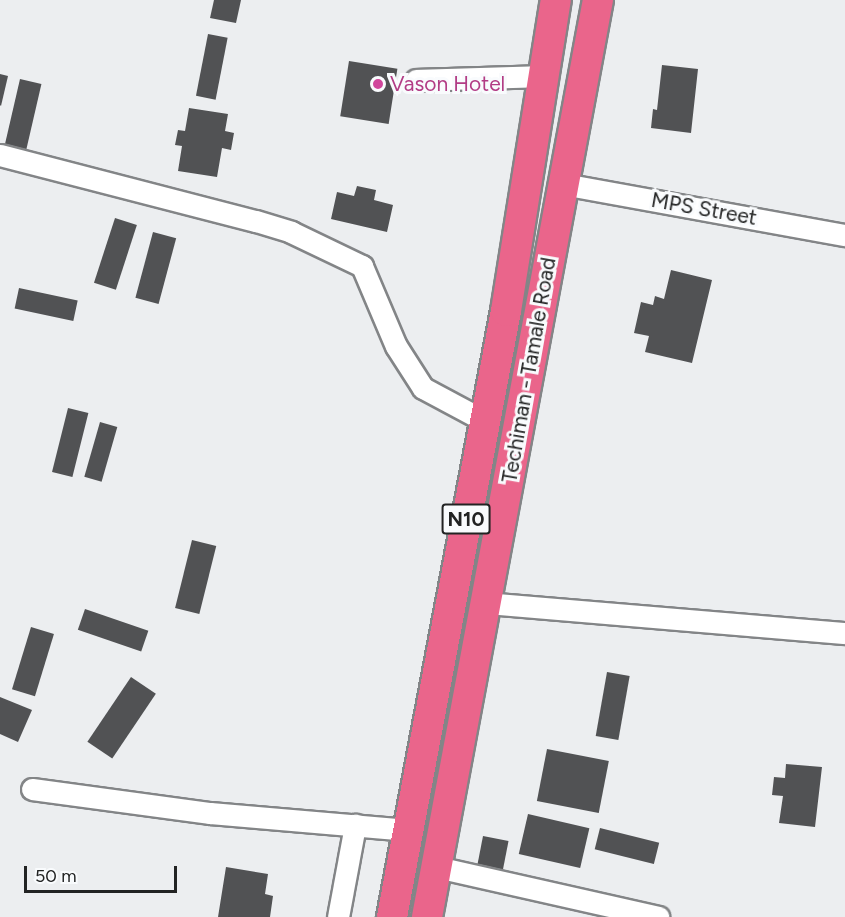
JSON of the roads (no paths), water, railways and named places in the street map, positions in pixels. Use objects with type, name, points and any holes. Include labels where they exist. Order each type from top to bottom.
[{"type":"highway","name":"Techiman - Tamale Road","points":[[392,917],[483,420],[506,311],[556,0]]},
{"type":"highway","name":"Techiman - Tamale Road","points":[[427,917],[598,0]]},
{"type":"street","points":[[416,80],[543,76]]},
{"type":"street","points":[[0,155],[256,221],[291,232],[362,266],[396,346],[423,388],[483,420]]},
{"type":"street","name":"MPS Street","points":[[563,184],[845,235]]},
{"type":"street","points":[[486,603],[845,633]]},
{"type":"street","points":[[32,789],[210,813],[408,830]]},
{"type":"street","points":[[338,917],[355,825]]},
{"type":"street","points":[[437,867],[658,917]]},
{"type":"place","name":"Vason Hotel","points":[[378,84]]}]
